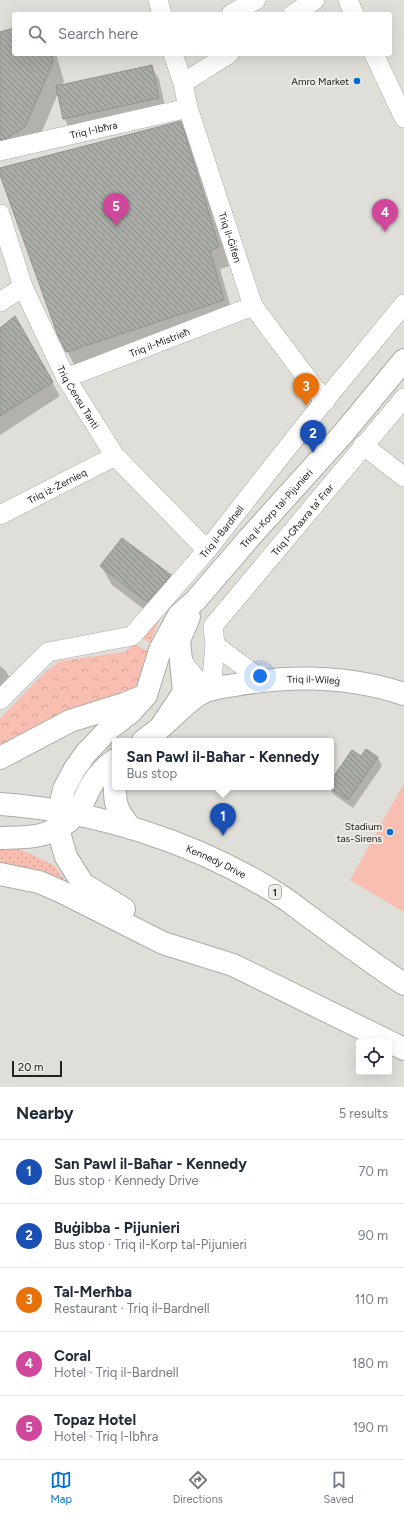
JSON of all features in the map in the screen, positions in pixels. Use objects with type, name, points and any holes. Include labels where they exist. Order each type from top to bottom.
[{"type":"main road","name":"Triq il-Korp tal-Pijunieri","points":[[146,695],[160,650],[179,615],[195,601],[250,537],[342,435],[404,360]]},
{"type":"main road","name":"Triq il-Korp tal-Pijunieri","points":[[195,601],[179,640],[180,658],[200,692]]},
{"type":"main road","name":"Triq il-Wileġ","points":[[0,758],[70,721],[124,704],[146,695],[200,692],[262,680],[323,678],[381,687],[404,694]]},
{"type":"main road","points":[[147,738],[200,692]]},
{"type":"main road","points":[[146,695],[131,712],[109,729],[86,753],[74,770],[64,789],[66,857],[83,884],[122,908],[404,1049]]},
{"type":"main road","points":[[0,838],[44,835],[65,819],[104,767],[112,762]]},
{"type":"main road","points":[[115,790],[115,802],[119,814],[131,828]]},
{"type":"main road","name":"Kennedy Drive","points":[[0,804],[65,819],[131,828],[166,839],[204,854],[276,892],[404,984]]},
{"type":"main road","points":[[0,874],[39,882],[163,943],[232,965],[268,982]]},
{"type":"street","points":[[158,0],[161,12]]},
{"type":"street","points":[[235,12],[256,0]]},
{"type":"street","points":[[296,12],[315,0]]},
{"type":"street","points":[[348,0],[353,12]]},
{"type":"street","name":"Triq il-Ġifen","points":[[174,56],[183,83],[188,108],[253,306],[325,402]]},
{"type":"street","points":[[183,83],[226,56]]},
{"type":"street","points":[[375,56],[404,118]]},
{"type":"street","name":"Triq l-Ibħra","points":[[0,151],[188,108]]},
{"type":"street","name":"Triq Ċensu Tanti","points":[[0,214],[23,287],[66,378],[115,456],[207,550]]},
{"type":"street","points":[[0,302],[23,287]]},
{"type":"street","name":"Triq il-Bardnell","points":[[0,700],[48,652],[132,636],[207,550],[404,304]]},
{"type":"street","name":"Triq il-Mistrieħ","points":[[66,378],[253,306]]},
{"type":"street","name":"Triq l-Għaxra ta' Frar","points":[[200,692],[215,645],[213,626],[404,398]]},
{"type":"street","points":[[363,446],[404,477]]},
{"type":"street","name":"Triq iż-Żernieq","points":[[0,515],[115,456]]},
{"type":"street","points":[[215,645],[262,680]]},
{"type":"green space","points":[[162,613],[150,643],[141,637]]},
{"type":"green space","points":[[134,643],[153,655],[141,682],[130,691],[0,746],[0,718],[43,674],[60,661],[125,652]]},
{"type":"green space","name":"Stadium tas-Sirens","points":[[404,783],[404,912],[350,880]]},
{"type":"green space","points":[[0,847],[16,847],[55,866],[71,889],[0,866]]},
{"type":"building","points":[[12,29],[12,56],[52,56],[53,62],[25,127],[7,138],[0,140],[0,32]]},
{"type":"building","points":[[152,65],[159,98],[63,119],[56,86]]},
{"type":"building","points":[[181,121],[219,247],[210,251],[224,300],[66,352],[58,336],[0,175],[0,168]]},
{"type":"building","points":[[15,316],[53,382],[0,416],[0,328]]},
{"type":"building","points":[[122,538],[171,575],[147,602],[100,566]]},
{"type":"building","points":[[366,749],[378,757],[348,800],[333,790],[334,776],[352,750],[361,756]]},
{"type":"place","name":"Amro Market","points":[[357,81]]},
{"type":"place","name":"Topaz Hotel","points":[[116,226]]},
{"type":"place","name":"Coral","points":[[385,232]]},
{"type":"place","name":"Tal-Merħba","points":[[306,406]]},
{"type":"place","name":"Buġibba - Pijunieri","points":[[313,453]]},
{"type":"place","name":"Stadium tas-Sirens","points":[[390,832]]},
{"type":"place","name":"San Pawl il-Baħar - Kennedy","points":[[223,836]]}]
